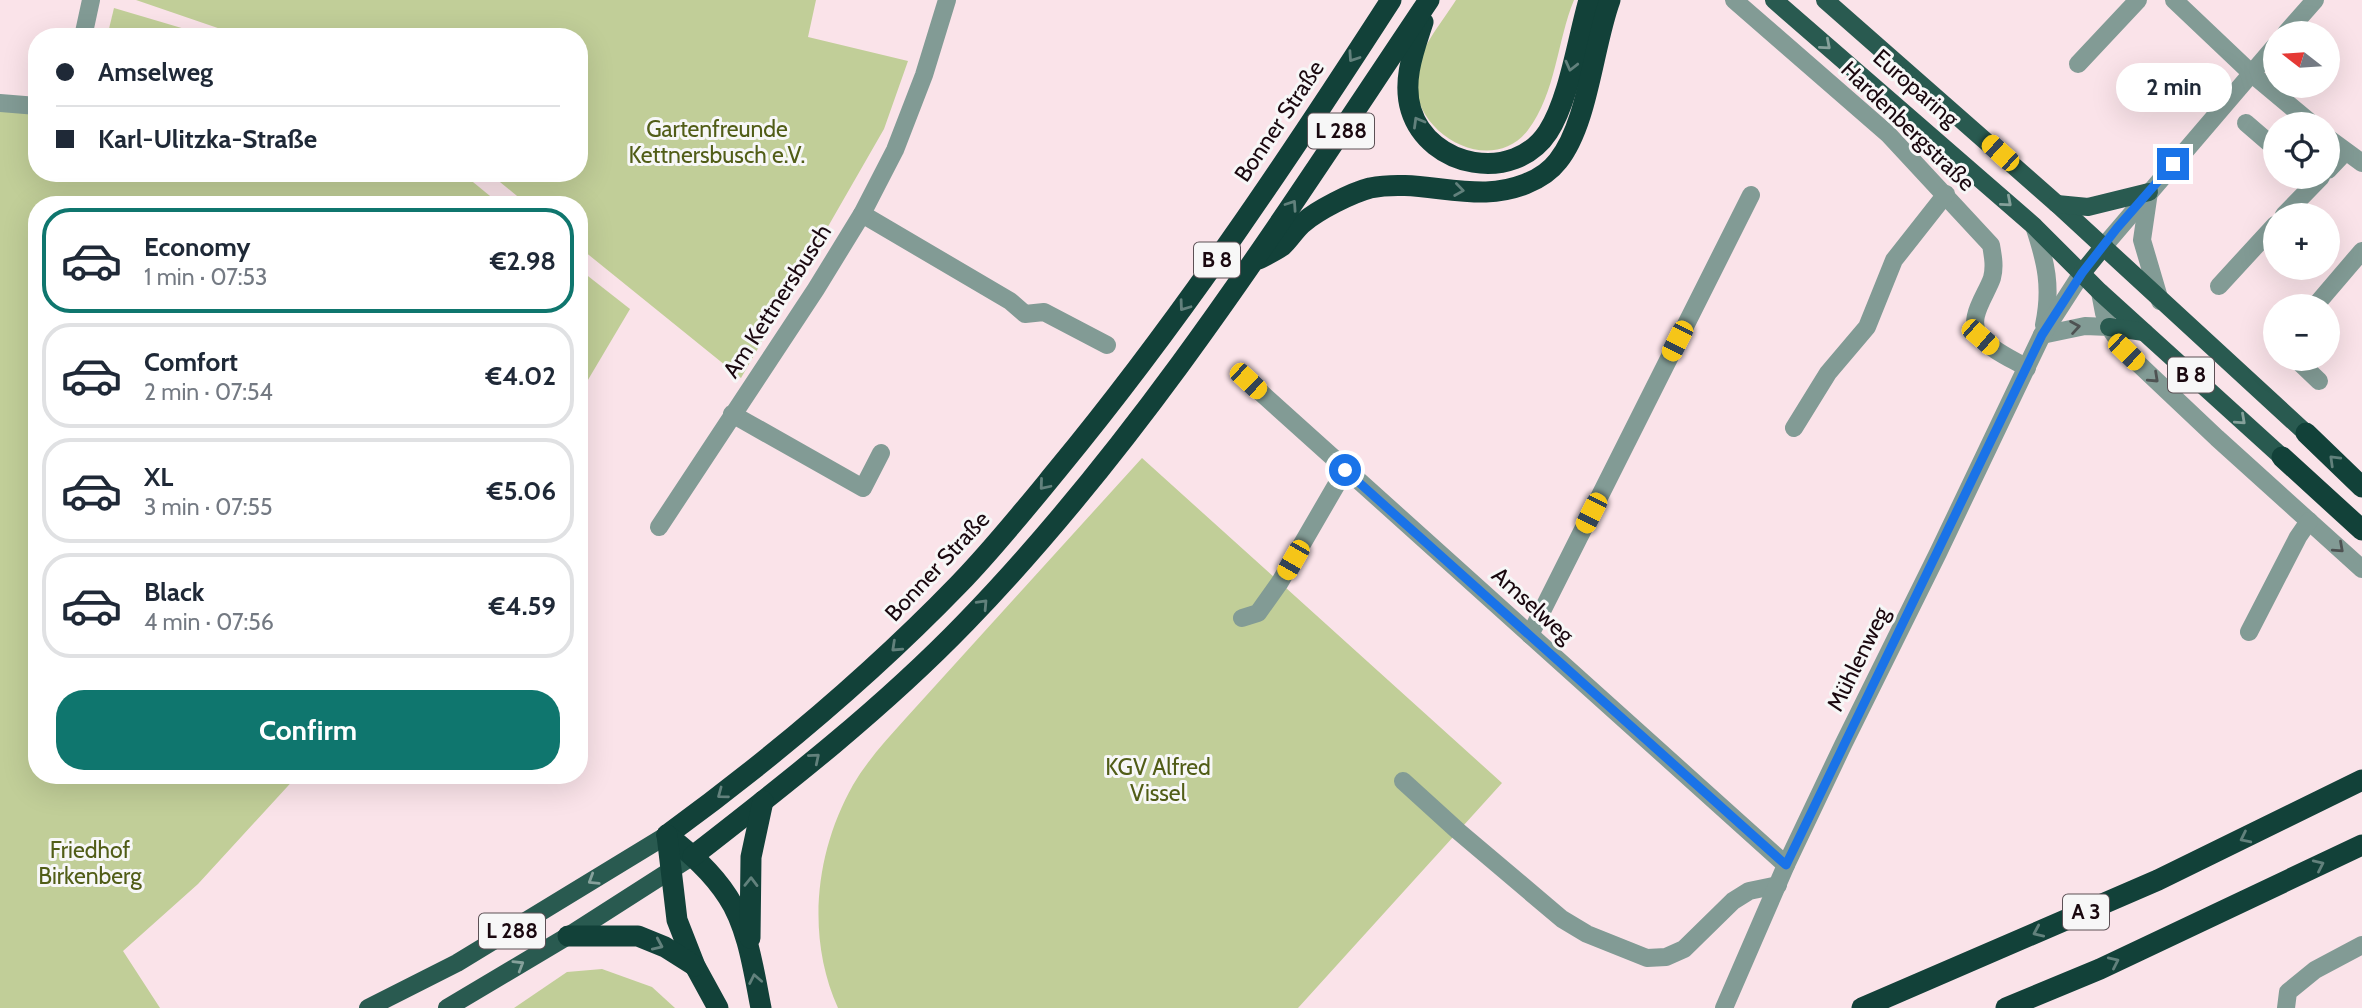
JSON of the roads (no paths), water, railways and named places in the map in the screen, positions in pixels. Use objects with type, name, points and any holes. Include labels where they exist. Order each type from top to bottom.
[{"type":"highway","name":"Bonner Straße","points":[[659,839],[772,756],[821,715],[916,628],[1001,537],[1137,370],[1183,308],[1391,0]]},
{"type":"highway","points":[[1429,0],[1412,56],[1408,87],[1412,111],[1426,136],[1438,149],[1457,159],[1487,163],[1514,159],[1537,145],[1548,133],[1559,112],[1589,0]]},
{"type":"highway","name":"L 288","points":[[1254,262],[1429,0]]},
{"type":"highway","name":"B 8","points":[[693,856],[876,707],[964,624],[1073,502],[1254,262],[1280,247],[1304,222],[1347,197],[1367,189],[1415,185],[1501,191],[1544,174],[1557,163],[1574,131],[1610,0]]},
{"type":"highway","name":"Europaring","points":[[2306,433],[2362,487]]},
{"type":"highway","name":"Europaring","points":[[2282,457],[2362,530]]},
{"type":"highway","name":"A 3","points":[[1862,1008],[2158,880],[2362,780]]},
{"type":"highway","points":[[750,950],[751,857],[763,801]]},
{"type":"highway","points":[[659,839],[693,856],[730,900],[750,950],[761,1008]]},
{"type":"highway","points":[[659,839],[671,871],[677,920],[695,966],[718,1008]]},
{"type":"highway","name":"A 3","points":[[2006,1008],[2100,969],[2362,845]]},
{"type":"highway","points":[[568,936],[638,936],[665,947],[695,966]]},
{"type":"main road","name":"Europaring","points":[[1774,0],[2034,226],[2100,292],[2282,457]]},
{"type":"main road","name":"Europaring","points":[[1825,0],[2104,246],[2160,301],[2306,433]]},
{"type":"main road","points":[[2057,204],[2088,207],[2149,192]]},
{"type":"main road","points":[[2082,273],[2104,246]]},
{"type":"main road","points":[[2109,327],[2144,332]]},
{"type":"main road","name":"Bonner Straße","points":[[368,1008],[457,963],[659,839]]},
{"type":"main road","name":"B 8","points":[[671,871],[693,856]]},
{"type":"main road","name":"L 288","points":[[447,1008],[671,871]]},
{"type":"street","points":[[85,28],[91,0]]},
{"type":"street","name":"Am Kettnersbusch","points":[[659,527],[816,289],[862,214],[895,150],[924,75],[947,0]]},
{"type":"street","name":"Hardenbergstraße","points":[[1734,0],[1888,134],[1991,245],[1994,260],[1992,277],[1974,325],[1980,337],[1991,346],[2027,368]]},
{"type":"street","points":[[2078,64],[2138,0]]},
{"type":"street","points":[[2174,0],[2251,73],[2298,112]]},
{"type":"street","points":[[2297,21],[2315,0]]},
{"type":"street","points":[[2104,246],[2263,60]]},
{"type":"street","points":[[0,103],[28,105]]},
{"type":"street","points":[[2246,123],[2263,138]]},
{"type":"street","points":[[2340,148],[2362,163]]},
{"type":"street","points":[[2340,156],[2345,152]]},
{"type":"street","points":[[2294,203],[2307,189]]},
{"type":"street","points":[[2149,192],[2142,240],[2160,301]]},
{"type":"street","points":[[1794,429],[1828,373],[1867,327],[1894,260],[1946,194]]},
{"type":"street","points":[[1530,635],[1751,195]]},
{"type":"street","name":"Am Kettnersbusch","points":[[862,214],[1010,301],[1025,314],[1044,312],[1107,345]]},
{"type":"street","name":"Mühlenweg","points":[[2034,226],[2048,272],[2049,304],[2042,335]]},
{"type":"street","points":[[2219,286],[2263,238]]},
{"type":"street","points":[[2325,294],[2362,251]]},
{"type":"street","name":"Mühlenweg","points":[[1726,1002],[1786,865],[2042,335],[2082,273]]},
{"type":"street","points":[[2100,292],[2109,327],[2126,352],[2362,569]]},
{"type":"street","points":[[2042,335],[2085,326],[2109,327]]},
{"type":"street","points":[[2309,371],[2319,381]]},
{"type":"street","name":"Amselweg","points":[[1248,381],[1786,865]]},
{"type":"street","name":"Am Kettnersbusch","points":[[732,414],[863,488],[881,453]]},
{"type":"street","points":[[1242,618],[1258,613],[1265,603],[1345,470]]},
{"type":"street","points":[[2249,632],[2309,521]]},
{"type":"street","points":[[1403,781],[1562,919],[1587,934],[1647,958],[1666,957],[1684,949],[1734,901],[1749,891],[1778,885]]},
{"type":"street","points":[[2286,1008],[2288,992],[2315,970],[2362,945]]},
{"type":"park label","name":"Gartenfreunde Kettnersbusch e.V.","points":[[717,142]]},
{"type":"park label","name":"KGV Alfred Vissel","points":[[1158,780]]},
{"type":"park label","name":"Friedhof Birkenberg","points":[[90,863]]}]
